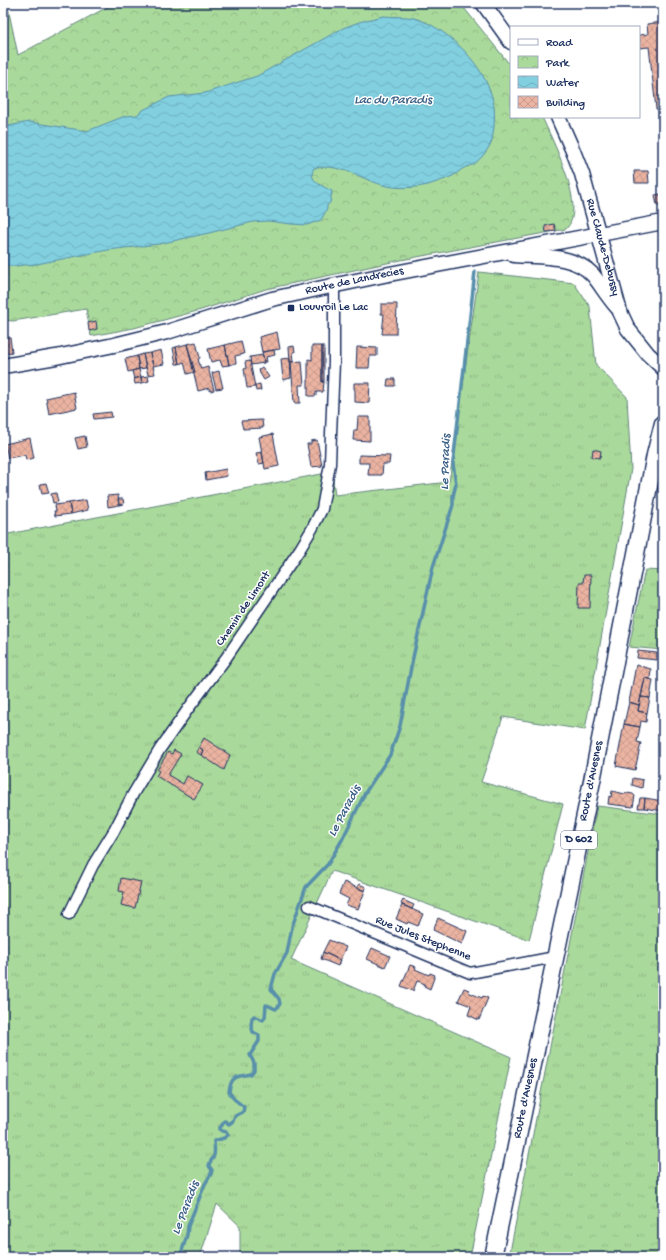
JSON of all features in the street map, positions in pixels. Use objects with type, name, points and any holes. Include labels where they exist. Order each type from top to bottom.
[{"type":"main road","points":[[482,3],[510,41]]},
{"type":"main road","name":"Rue Claude-Debussy","points":[[558,118],[582,174],[620,312],[628,329],[648,354],[663,368]]},
{"type":"main road","name":"Route de Landrecies","points":[[3,366],[56,357],[167,332],[272,299],[334,285],[663,222]]},
{"type":"main road","points":[[494,254],[558,258],[571,261],[582,266],[592,275],[620,312]]},
{"type":"main road","name":"Route d'Avesnes","points":[[493,1257],[592,781],[655,455],[663,423]]},
{"type":"street","name":"Chemin de Limont","points":[[69,914],[133,794],[160,749],[226,658],[300,549],[322,509],[330,464],[334,362],[334,285]]},
{"type":"street","name":"Rue Jules Stephenne","points":[[309,906],[470,973],[555,957]]},
{"type":"green space","points":[[3,3],[7,3],[18,55],[113,3],[460,3],[510,65],[510,118],[542,118],[560,157],[571,190],[573,206],[572,219],[566,229],[401,260],[266,289],[201,310],[134,328],[91,336],[86,309],[13,321],[3,320]]},
{"type":"green space","points":[[479,272],[574,283],[590,307],[596,365],[627,397],[631,469],[585,730],[503,717],[481,782],[563,804],[529,940],[332,871],[291,960],[511,1057],[470,1257],[240,1257],[240,1226],[217,1204],[200,1257],[3,1257],[3,535],[332,472],[335,495],[449,482]]},
{"type":"green space","points":[[645,570],[663,571],[663,650],[629,647]]},
{"type":"green space","points":[[597,806],[663,814],[663,1257],[509,1257]]},
{"type":"water","name":"Lac du Paradis","points":[[383,16],[414,18],[426,22],[438,29],[460,46],[470,57],[485,79],[493,100],[493,136],[484,155],[474,164],[465,167],[452,176],[431,184],[405,188],[387,186],[334,168],[314,168],[312,173],[314,180],[332,191],[330,203],[327,205],[327,209],[321,220],[307,225],[268,221],[253,222],[159,244],[108,250],[37,264],[3,267],[3,126],[29,122],[87,131],[125,116],[137,115],[143,110],[169,97],[205,93],[257,76],[343,28]]},
{"type":"building","points":[[47,3],[54,3],[47,7]]},
{"type":"building","points":[[663,22],[663,111],[656,109],[649,47],[640,48],[640,35],[648,34],[647,24]]},
{"type":"building","points":[[634,171],[648,171],[649,183],[635,183]]},
{"type":"building","points":[[661,194],[663,205],[657,206],[655,195]]},
{"type":"building","points":[[554,224],[556,231],[546,232],[545,226]]},
{"type":"building","points":[[381,304],[397,304],[396,334],[382,334],[384,314],[381,314]]},
{"type":"building","points":[[96,321],[97,329],[89,331],[88,323]]},
{"type":"building","points":[[277,332],[280,349],[262,352],[259,337]]},
{"type":"building","points":[[10,337],[12,352],[3,354],[3,338]]},
{"type":"building","points":[[241,341],[244,354],[235,356],[236,363],[229,365],[225,345]]},
{"type":"building","points":[[196,342],[201,369],[208,367],[214,390],[210,391],[209,388],[198,391],[187,344]]},
{"type":"building","points":[[187,344],[195,372],[187,374],[184,362],[179,364],[176,347]]},
{"type":"building","points":[[225,345],[229,365],[222,366],[220,360],[211,362],[208,349]]},
{"type":"building","points":[[294,346],[294,361],[290,362],[289,347]]},
{"type":"building","points":[[312,346],[322,346],[322,382],[324,382],[323,392],[316,392],[316,396],[308,396],[308,359],[312,360]]},
{"type":"building","points":[[322,346],[324,346],[324,382],[322,382]]},
{"type":"building","points":[[176,347],[179,364],[176,364],[173,348]]},
{"type":"building","points":[[357,347],[377,348],[377,356],[370,356],[369,368],[356,368]]},
{"type":"building","points":[[161,350],[164,364],[153,366],[150,353]]},
{"type":"building","points":[[274,350],[275,355],[266,357],[267,362],[264,362],[262,352]]},
{"type":"building","points":[[150,353],[155,374],[148,375],[143,354]]},
{"type":"building","points":[[143,354],[146,368],[139,369],[137,356]]},
{"type":"building","points":[[263,355],[264,363],[251,365],[250,357]]},
{"type":"building","points":[[137,356],[139,369],[128,372],[125,359]]},
{"type":"building","points":[[290,358],[291,378],[283,380],[281,359]]},
{"type":"building","points":[[250,361],[255,387],[247,388],[244,369],[246,368],[245,362]]},
{"type":"building","points":[[302,361],[304,385],[299,385],[300,403],[294,403],[291,362]]},
{"type":"building","points":[[262,367],[269,377],[264,380],[258,370]]},
{"type":"building","points":[[139,369],[141,377],[134,379],[132,371]]},
{"type":"building","points":[[219,371],[223,388],[216,389],[212,373]]},
{"type":"building","points":[[148,376],[149,381],[142,383],[141,377]]},
{"type":"building","points":[[141,377],[142,383],[135,384],[134,379]]},
{"type":"building","points":[[388,379],[395,379],[395,386],[387,386]]},
{"type":"building","points":[[354,383],[370,383],[369,403],[355,402]]},
{"type":"building","points":[[260,384],[261,390],[256,391],[255,385]]},
{"type":"building","points":[[74,392],[77,408],[49,414],[46,398]]},
{"type":"building","points":[[111,412],[112,417],[94,419],[93,414]]},
{"type":"building","points":[[358,417],[370,417],[370,441],[353,440],[354,430],[357,430]]},
{"type":"building","points":[[262,420],[263,428],[243,429],[241,421]]},
{"type":"building","points":[[273,434],[279,466],[265,469],[259,437]]},
{"type":"building","points":[[85,436],[87,447],[78,449],[75,438]]},
{"type":"building","points":[[30,438],[34,458],[26,460],[25,455],[8,458],[5,444]]},
{"type":"building","points":[[317,440],[322,466],[311,467],[307,444],[311,444],[311,441]]},
{"type":"building","points":[[593,449],[601,451],[600,458],[592,457]]},
{"type":"building","points":[[262,452],[264,463],[259,464],[256,453]]},
{"type":"building","points":[[359,455],[390,456],[389,464],[383,464],[382,475],[368,475],[369,463],[359,463]]},
{"type":"building","points":[[226,469],[227,476],[206,480],[205,473]]},
{"type":"building","points":[[46,483],[49,493],[42,494],[40,484]]},
{"type":"building","points":[[56,493],[58,502],[53,503],[51,494]]},
{"type":"building","points":[[118,495],[119,505],[108,507],[107,496]]},
{"type":"building","points":[[118,499],[123,499],[124,504],[119,505]]},
{"type":"building","points":[[86,500],[88,510],[71,514],[69,503]]},
{"type":"building","points":[[69,503],[71,514],[55,516],[55,505]]},
{"type":"building","points":[[584,575],[591,575],[590,608],[578,608],[579,583],[583,583]]},
{"type":"building","points":[[638,651],[657,653],[657,660],[637,658]]},
{"type":"building","points":[[636,665],[651,669],[650,679],[645,678],[639,705],[629,702]]},
{"type":"building","points":[[645,678],[653,680],[650,698],[641,697]]},
{"type":"building","points":[[641,697],[650,698],[647,713],[638,711]]},
{"type":"building","points":[[629,702],[639,705],[638,711],[647,713],[646,722],[641,721],[640,727],[624,724]]},
{"type":"building","points":[[624,724],[640,727],[637,742],[641,743],[635,770],[616,766]]},
{"type":"building","points":[[204,738],[230,755],[224,770],[201,755],[203,750],[199,747]]},
{"type":"building","points":[[199,747],[203,750],[201,755],[196,752]]},
{"type":"building","points":[[174,750],[181,754],[168,775],[183,784],[187,776],[203,785],[194,799],[156,776],[159,771],[157,770],[168,752],[172,754]]},
{"type":"building","points":[[633,778],[643,780],[642,788],[632,785]]},
{"type":"building","points":[[612,791],[633,794],[635,796],[633,807],[608,804],[609,796],[611,797]]},
{"type":"building","points":[[640,798],[645,798],[644,808],[638,808]]},
{"type":"building","points":[[645,798],[663,801],[663,811],[644,808]]},
{"type":"building","points":[[121,878],[141,882],[135,908],[121,905],[124,892],[119,891]]},
{"type":"building","points":[[344,882],[365,891],[358,909],[346,905],[349,899],[339,894]]},
{"type":"building","points":[[359,884],[366,887],[365,891],[357,888]]},
{"type":"building","points":[[403,900],[414,905],[412,909],[401,904]]},
{"type":"building","points":[[402,905],[423,914],[418,926],[408,922],[407,924],[396,919]]},
{"type":"building","points":[[438,918],[467,931],[462,944],[433,930]]},
{"type":"building","points":[[329,940],[346,947],[340,960],[323,952]]},
{"type":"building","points":[[372,948],[390,956],[385,967],[367,959]]},
{"type":"building","points":[[323,952],[340,960],[338,966],[321,959]]},
{"type":"building","points":[[410,965],[416,967],[415,969],[429,975],[430,973],[435,975],[430,989],[424,986],[425,984],[417,981],[413,991],[401,986]]},
{"type":"building","points":[[464,988],[469,990],[468,992],[482,998],[483,996],[488,998],[479,1020],[468,1015],[471,1006],[458,1001]]},
{"type":"waterway","name":"Le Paradis","points":[[180,1257],[187,1235],[188,1226],[205,1184],[211,1174],[212,1170],[209,1165],[215,1150],[214,1141],[228,1135],[226,1132],[219,1129],[225,1121],[229,1124],[233,1121],[235,1116],[243,1112],[244,1107],[234,1099],[229,1092],[231,1082],[233,1080],[238,1077],[251,1074],[254,1070],[254,1063],[250,1055],[259,1041],[259,1035],[253,1032],[251,1025],[252,1018],[254,1016],[263,1020],[265,1017],[266,1005],[276,1009],[280,1004],[279,999],[271,989],[275,974],[287,953],[292,927],[306,887],[328,864],[342,840],[365,793],[390,755],[400,726],[412,662],[433,567],[453,505],[453,496],[456,484],[453,464],[475,272]]},
{"type":"place","name":"Louvroil Le Lac","points":[[291,308]]}]
